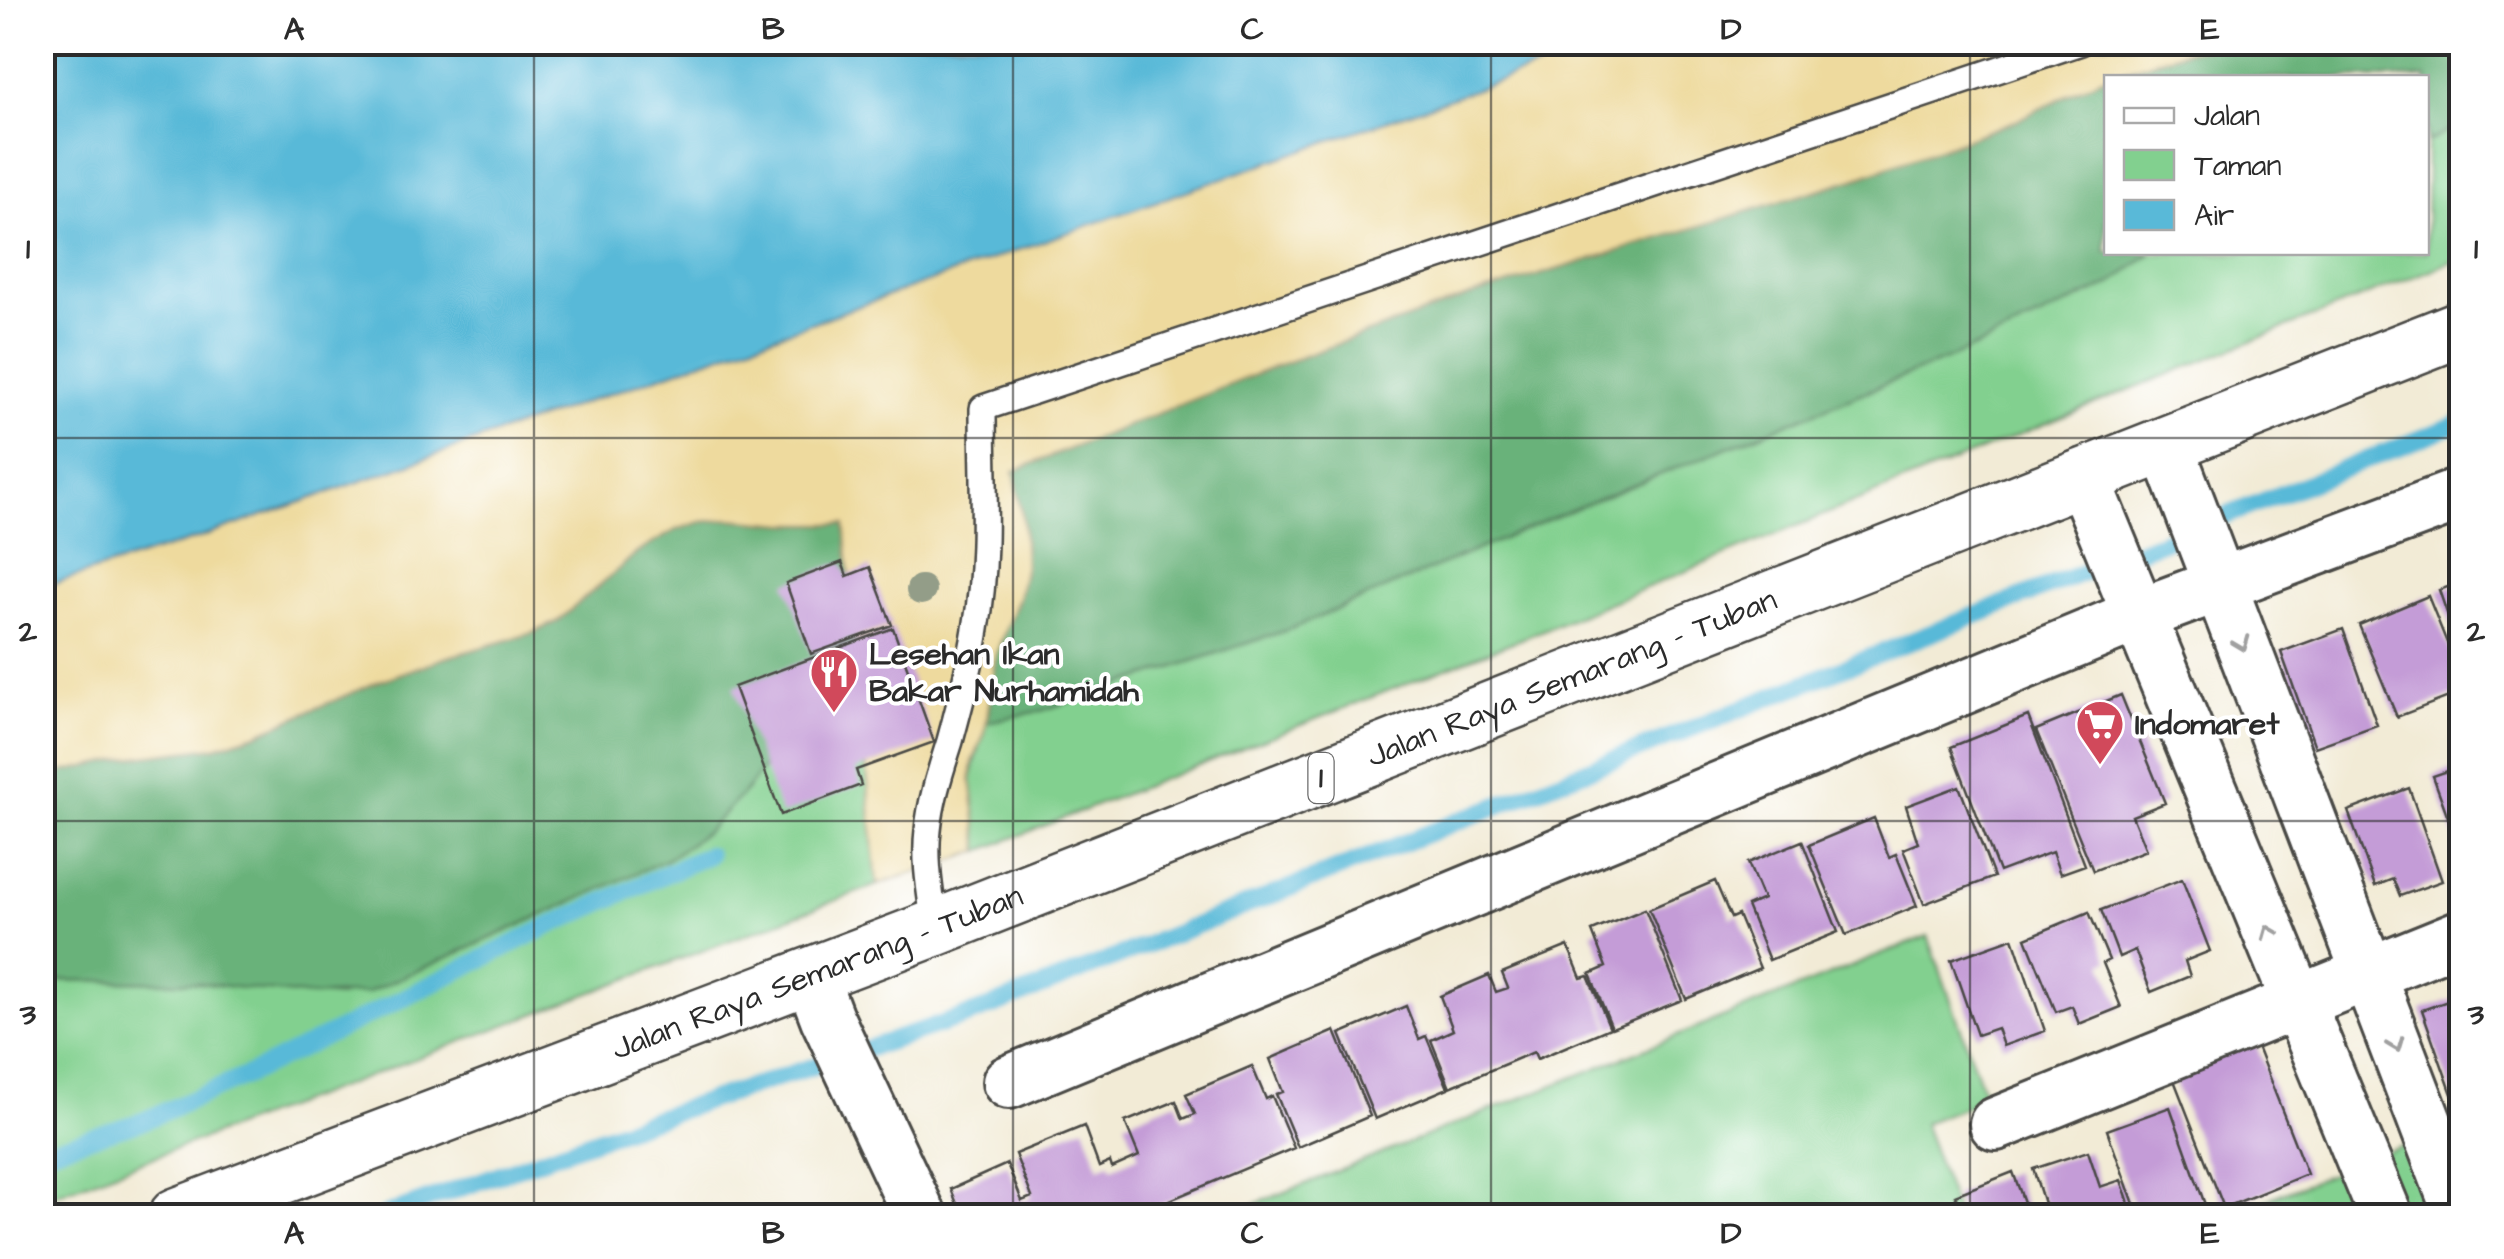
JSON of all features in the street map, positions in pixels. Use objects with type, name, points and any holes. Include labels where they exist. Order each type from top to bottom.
[{"type":"highway","name":"Jalan Raya Semarang - Tuban","points":[[177,1216],[819,997],[935,928],[2175,465],[2462,328]]},
{"type":"street","points":[[2175,465],[2461,1216]]},
{"type":"street","points":[[2089,494],[2386,1216]]},
{"type":"street","points":[[1009,1082],[2133,600],[2214,569],[2462,494]]},
{"type":"street","points":[[1996,1124],[2462,936]]},
{"type":"street","points":[[819,997],[920,1216]]},
{"type":"lane","points":[[935,928],[926,859],[932,798],[966,680],[986,554],[982,524],[983,408],[2081,42]]},
{"type":"green space","points":[[2330,43],[2461,43],[2461,124],[2429,142],[2429,75],[2111,75],[2185,51],[2225,45],[2288,52]]},
{"type":"green space","points":[[2104,77],[2104,255],[2149,255],[2111,284],[1965,352],[1554,517],[1293,628],[1044,710],[987,722],[996,654],[1018,598],[1025,565],[1023,521],[1014,471],[1274,367],[1467,297],[1854,179],[2015,121]]},
{"type":"green space","points":[[2461,124],[2461,258],[1538,632],[980,851],[971,779],[986,722],[1044,710],[1293,628],[1554,517],[1965,352],[2111,284],[2149,255],[2429,255],[2429,142]]},
{"type":"green space","points":[[730,519],[845,524],[852,588],[841,662],[748,788],[707,831],[668,859],[367,993],[311,996],[191,982],[43,980],[43,776],[127,758],[215,747],[257,734],[377,682],[533,633],[558,621],[638,552],[676,530]]},
{"type":"green space","points":[[852,588],[877,885],[43,1199],[43,980],[191,982],[339,997],[422,969],[668,859],[707,831],[748,788],[781,742]]},
{"type":"green space","points":[[1928,936],[1986,1099],[1923,1123],[1958,1216],[1225,1216]]},
{"type":"green space","points":[[2461,1123],[2461,1216],[2224,1216]]},
{"type":"sand","points":[[1607,43],[2330,43],[2288,52],[2225,45],[2185,51],[2104,75],[2015,121],[1854,179],[1467,297],[1274,367],[1014,471],[1023,521],[1025,565],[1018,598],[996,654],[985,733],[973,762],[971,779],[980,851],[877,885],[845,524],[730,519],[701,522],[676,530],[638,552],[558,621],[533,633],[377,682],[256,734],[215,747],[127,758],[43,776],[42,587],[199,538]]},
{"type":"water","points":[[43,42],[1607,43],[199,538],[43,587]]},
{"type":"building","points":[[842,562],[847,576],[870,567],[892,625],[811,654],[786,583]]},
{"type":"building","points":[[2462,582],[2462,654],[2461,654],[2439,590]]},
{"type":"building","points":[[2428,596],[2462,680],[2462,692],[2397,717],[2359,625]]},
{"type":"building","name":"Lesehan Ikan Bakar Nurhamidah","points":[[893,628],[934,742],[856,770],[861,785],[781,815],[734,687]]},
{"type":"building","points":[[2343,629],[2377,725],[2315,747],[2281,652]]},
{"type":"building","name":"Indomaret","points":[[2121,695],[2165,803],[2132,816],[2146,850],[2093,871],[2036,730]]},
{"type":"building","points":[[2028,716],[2085,865],[2060,874],[2052,852],[1999,872],[1951,747]]},
{"type":"building","points":[[2462,766],[2462,852],[2461,853],[2433,776]]},
{"type":"building","points":[[1959,786],[1994,877],[1924,904],[1903,849],[1918,843],[1906,806]]},
{"type":"building","points":[[2409,788],[2442,881],[2400,896],[2393,879],[2375,886],[2348,811]]},
{"type":"building","points":[[1874,818],[1889,857],[1896,854],[1917,906],[1846,935],[1809,845]]},
{"type":"building","points":[[1802,841],[1838,932],[1769,960],[1747,906],[1763,899],[1748,863]]},
{"type":"building","points":[[2182,879],[2210,951],[2185,961],[2190,976],[2151,992],[2135,950],[2119,957],[2101,910]]},
{"type":"building","points":[[1715,881],[1731,918],[1738,915],[1760,968],[1686,999],[1649,909]]},
{"type":"building","points":[[1645,909],[1682,1000],[1612,1028],[1590,974],[1606,967],[1592,931]]},
{"type":"building","points":[[2089,912],[2109,960],[2103,963],[2121,1007],[2079,1024],[2072,1006],[2056,1012],[2026,938]]},
{"type":"building","points":[[2013,938],[2045,1031],[2003,1046],[1997,1028],[1977,1035],[1951,960]]},
{"type":"building","points":[[1568,946],[1581,978],[1588,976],[1610,1028],[1537,1059],[1534,1052],[1450,1087],[1431,1040],[1453,1030],[1440,996],[1489,975],[1496,992],[1508,988],[1502,973]]},
{"type":"building","points":[[2462,996],[2462,1109],[2458,1111],[2422,1010]]},
{"type":"building","points":[[1406,1006],[1419,1039],[1426,1036],[1448,1088],[1375,1119],[1340,1034]]},
{"type":"building","points":[[1335,1031],[1370,1116],[1298,1147],[1276,1094],[1283,1092],[1270,1059]]},
{"type":"building","points":[[2255,1042],[2307,1174],[2224,1208],[2172,1075]]},
{"type":"building","points":[[1252,1066],[1266,1099],[1272,1096],[1294,1148],[1132,1216],[962,1216],[951,1189],[1007,1164],[1022,1201],[1032,1197],[1015,1154],[1084,1126],[1099,1167],[1110,1162],[1112,1168],[1139,1156],[1125,1122],[1176,1101],[1183,1119],[1195,1114],[1186,1094]]},
{"type":"building","points":[[2170,1107],[2208,1213],[2138,1216],[2107,1130]]},
{"type":"building","points":[[2088,1151],[2100,1187],[2121,1180],[2133,1216],[2048,1216],[2033,1169]]},
{"type":"building","points":[[2013,1172],[2029,1216],[1963,1216],[1955,1195]]},
{"type":"waterway","points":[[386,1215],[644,1122],[976,1013],[2462,422]]},
{"type":"waterway","points":[[42,1152],[143,1121],[248,1075],[545,928],[708,855]]},
{"type":"place","name":"Lesehan Ikan Bakar Nurhamidah","points":[[834,714]]},
{"type":"place","name":"Indomaret","points":[[2100,766]]}]
